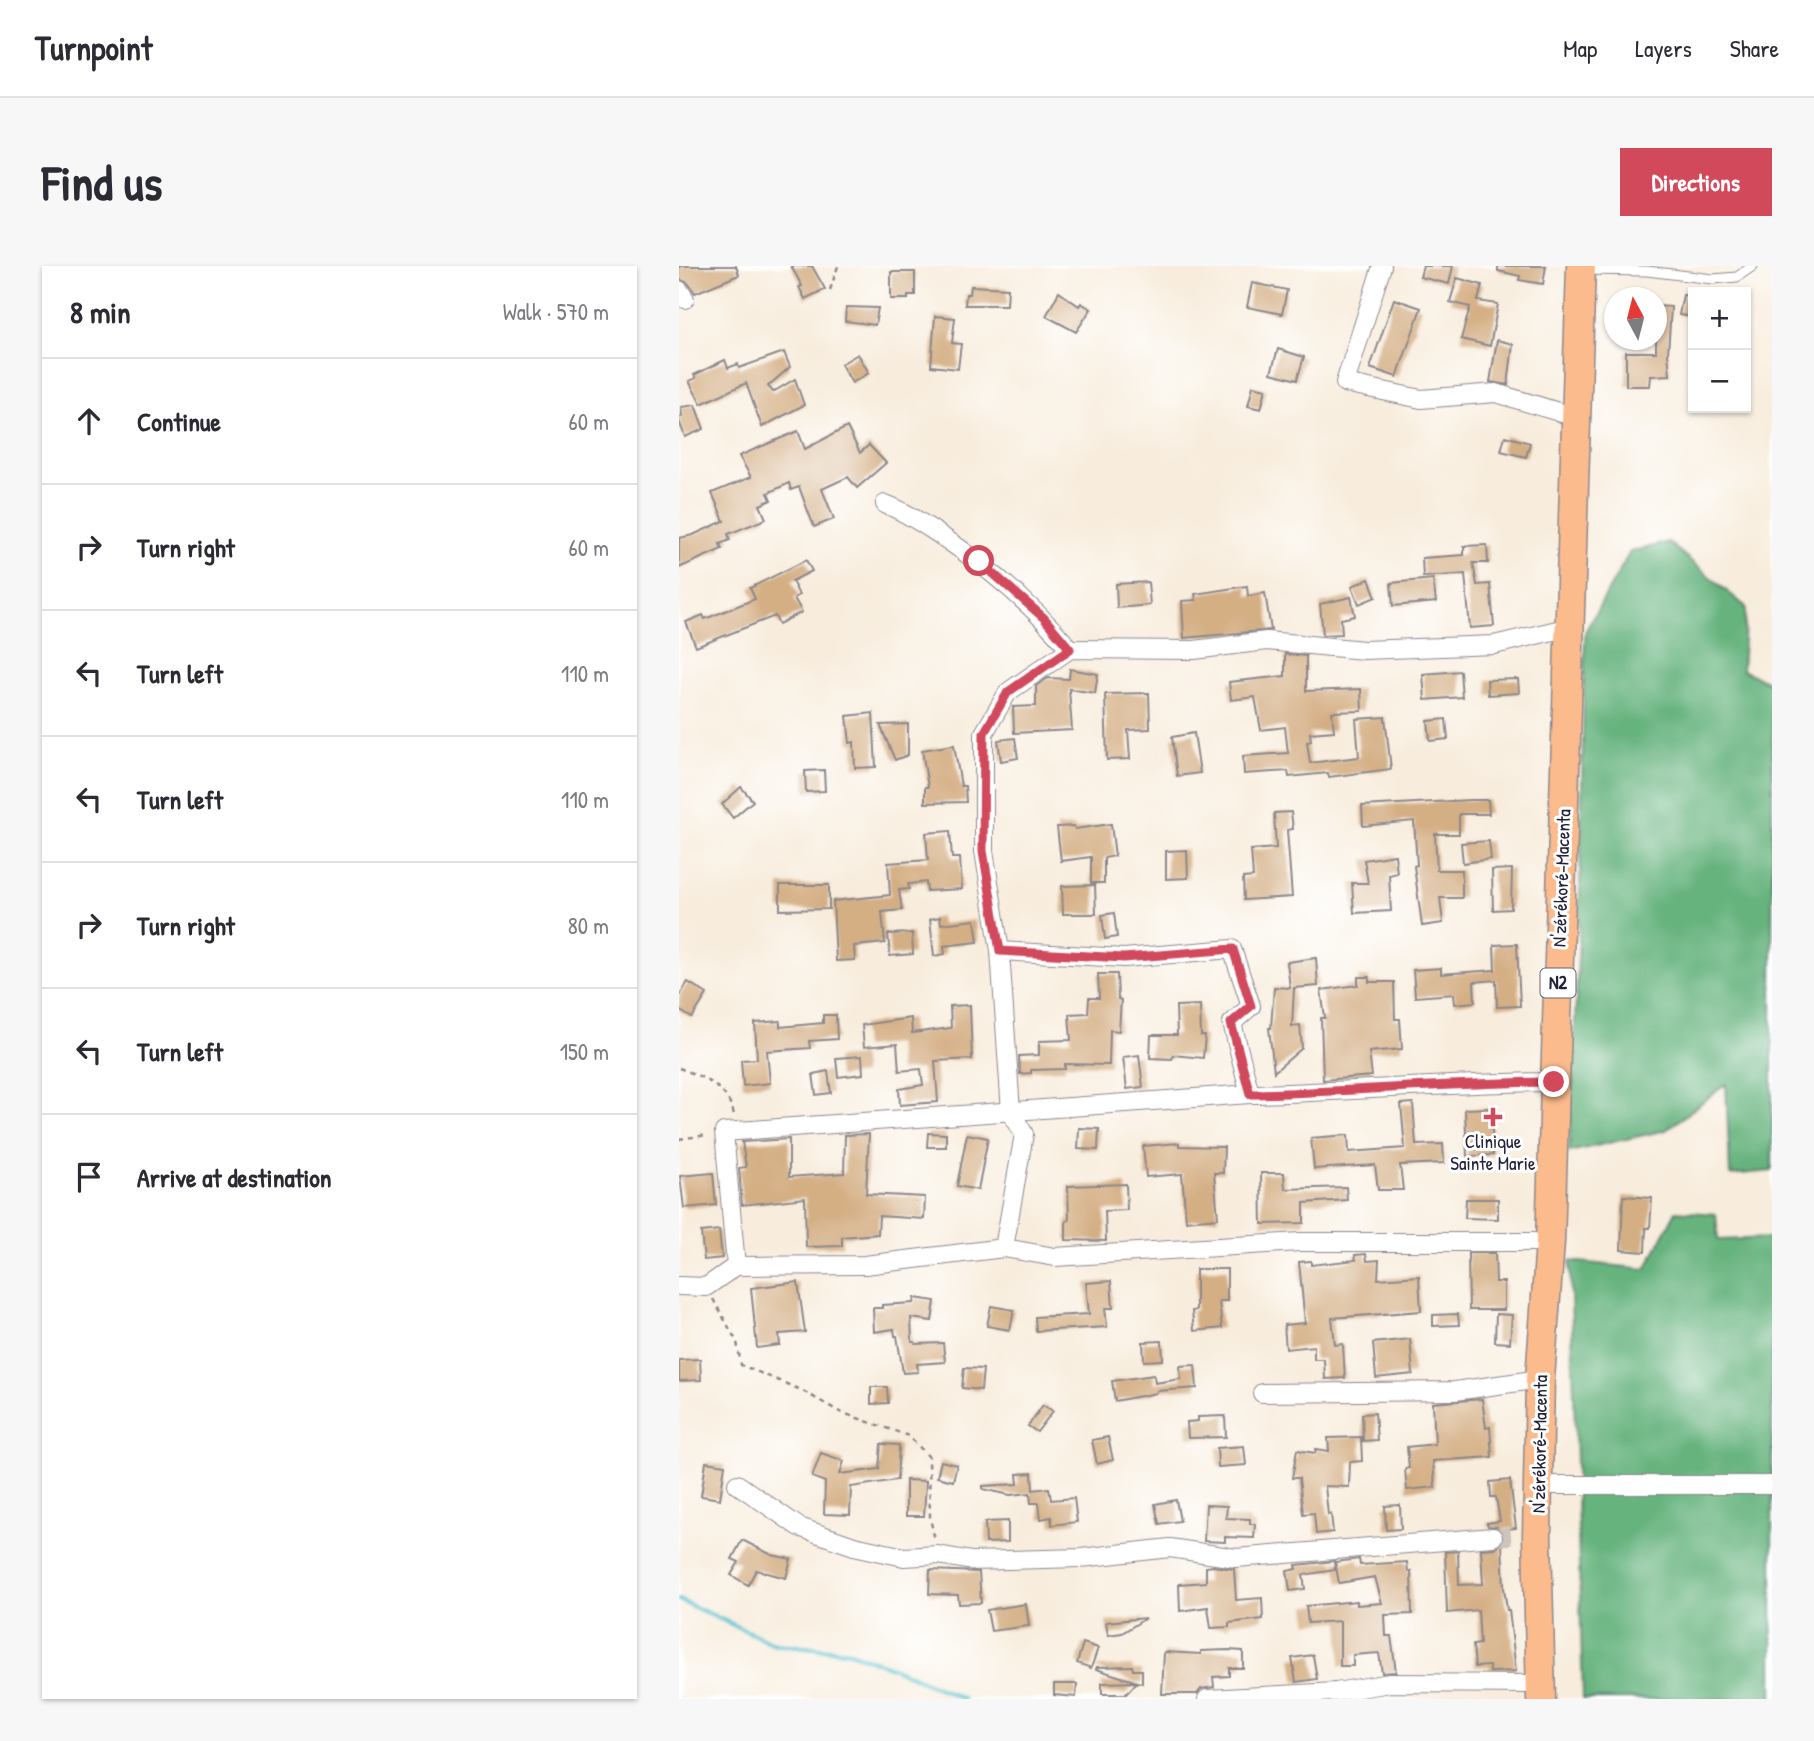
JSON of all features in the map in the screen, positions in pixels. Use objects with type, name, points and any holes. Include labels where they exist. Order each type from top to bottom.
[{"type":"highway","name":"N'zérékoré-Macenta","points":[[1540,1692],[1528,1535],[1539,1485],[1540,1379],[1550,1242],[1581,268]]},
{"type":"street","points":[[1382,266],[1345,383],[1421,399],[1496,393],[1575,417]]},
{"type":"street","points":[[885,504],[901,510],[979,561],[1044,618],[1070,649]]},
{"type":"street","points":[[1004,1248],[1024,1134],[1011,1112],[1000,951],[983,851],[984,733],[1008,692],[1070,649],[1193,650],[1266,641],[1364,650],[1494,645],[1570,627]]},
{"type":"street","points":[[1000,951],[1124,958],[1233,949],[1251,1006],[1231,1023],[1250,1094]]},
{"type":"street","points":[[736,1266],[731,1132],[1250,1094],[1338,1092],[1495,1082],[1554,1082]]},
{"type":"street","points":[[679,1286],[706,1287],[736,1266],[865,1265],[1004,1248],[1055,1257],[1300,1242],[1550,1242]]},
{"type":"street","points":[[1262,1393],[1455,1391],[1540,1379]]},
{"type":"street","points":[[737,1484],[799,1527],[854,1546],[904,1558],[938,1555],[972,1561],[1081,1558],[1170,1548],[1235,1558],[1493,1538]]},
{"type":"street","points":[[1539,1485],[1772,1485]]},
{"type":"street","points":[[1207,1699],[1336,1692],[1390,1683],[1540,1692]]},
{"type":"lane","points":[[1581,268],[1647,271],[1713,279],[1737,277],[1753,266]]},
{"type":"path","points":[[830,290],[838,266]]},
{"type":"path","points":[[679,1068],[709,1080],[732,1102],[731,1132],[679,1139]]},
{"type":"path","points":[[706,1287],[737,1342],[741,1365],[800,1390],[840,1412],[909,1436],[929,1457],[930,1518],[938,1555]]},
{"type":"green space","points":[[1668,542],[1746,607],[1742,670],[1772,684],[1772,1171],[1730,1175],[1726,1084],[1666,1130],[1569,1152],[1579,935],[1585,632],[1630,552]]},
{"type":"green space","points":[[1676,1211],[1716,1214],[1718,1240],[1772,1238],[1772,1699],[1583,1699],[1570,1261],[1646,1269]]},
{"type":"building","points":[[679,266],[736,266],[739,275],[695,293],[688,283],[679,279]]},
{"type":"building","points":[[791,266],[812,266],[825,289],[805,299],[799,287],[802,286]]},
{"type":"building","points":[[1423,266],[1453,266],[1449,284],[1420,277]]},
{"type":"building","points":[[1498,266],[1546,266],[1543,284],[1519,280],[1520,276],[1498,271]]},
{"type":"building","points":[[891,272],[915,272],[915,295],[908,295],[908,299],[891,299]]},
{"type":"building","points":[[1457,278],[1482,285],[1478,301],[1498,304],[1490,346],[1461,339],[1470,307],[1450,302]]},
{"type":"building","points":[[1252,283],[1287,290],[1282,314],[1247,307]]},
{"type":"building","points":[[971,286],[1008,288],[1007,305],[965,305],[966,294],[970,294]]},
{"type":"building","points":[[1059,292],[1079,306],[1081,303],[1091,309],[1076,332],[1046,316]]},
{"type":"building","points":[[1683,295],[1688,296],[1688,316],[1679,315]]},
{"type":"building","points":[[1394,299],[1421,308],[1397,377],[1370,368]]},
{"type":"building","points":[[846,307],[878,308],[875,325],[845,321]]},
{"type":"building","points":[[1667,307],[1671,307],[1668,353],[1670,375],[1651,376],[1650,386],[1626,386],[1626,352],[1667,350]]},
{"type":"building","points":[[935,316],[955,318],[952,343],[961,344],[958,369],[931,366]]},
{"type":"building","points":[[1497,340],[1513,344],[1508,385],[1490,382]]},
{"type":"building","points":[[1278,349],[1304,357],[1297,380],[1271,373]]},
{"type":"building","points":[[784,352],[790,367],[768,386],[773,392],[795,379],[804,405],[762,427],[746,383],[701,404],[689,381],[696,378],[694,375],[725,360],[728,368],[738,364],[739,368]]},
{"type":"building","points":[[858,354],[869,373],[852,383],[841,364]]},
{"type":"building","points":[[1253,386],[1266,389],[1261,409],[1248,406]]},
{"type":"building","points":[[695,405],[704,429],[685,437],[679,421],[682,416],[681,407]]},
{"type":"building","points":[[847,427],[860,453],[869,445],[886,463],[857,488],[848,477],[822,489],[834,519],[814,527],[799,487],[791,490],[789,483],[768,493],[771,500],[760,505],[766,519],[728,534],[730,540],[720,544],[722,549],[679,568],[679,538],[693,535],[724,521],[712,493],[751,477],[739,456],[798,431],[805,449]]},
{"type":"building","points":[[1505,436],[1530,443],[1526,457],[1501,451]]},
{"type":"building","points":[[1487,545],[1488,563],[1473,563],[1477,585],[1490,584],[1494,626],[1470,628],[1465,574],[1423,577],[1422,558],[1464,555],[1464,546]]},
{"type":"building","points":[[806,560],[812,571],[792,581],[799,595],[794,598],[802,612],[779,624],[775,616],[696,647],[686,622],[703,615],[705,619],[755,599],[750,588]]},
{"type":"building","points":[[1369,579],[1376,597],[1359,604],[1352,586]]},
{"type":"building","points":[[1433,579],[1436,602],[1393,606],[1391,583]]},
{"type":"building","points":[[1148,582],[1150,605],[1117,608],[1116,584]]},
{"type":"building","points":[[1247,586],[1248,596],[1265,593],[1271,630],[1184,638],[1182,601],[1196,600],[1195,594]]},
{"type":"building","points":[[1351,597],[1355,616],[1341,619],[1342,634],[1323,635],[1320,604]]},
{"type":"building","points":[[1285,654],[1306,656],[1306,691],[1361,689],[1362,711],[1332,712],[1334,731],[1310,733],[1311,741],[1307,742],[1310,763],[1359,757],[1356,719],[1385,717],[1391,769],[1329,777],[1328,773],[1289,777],[1288,771],[1244,774],[1243,756],[1288,753],[1285,727],[1261,730],[1255,697],[1231,700],[1229,682],[1285,676]]},
{"type":"building","points":[[1070,669],[1098,674],[1095,693],[1069,689],[1072,730],[1014,733],[1013,707],[1036,706],[1036,686],[1048,678],[1069,679]]},
{"type":"building","points":[[1460,671],[1462,697],[1425,700],[1423,674]]},
{"type":"building","points":[[1518,679],[1519,693],[1488,695],[1487,680]]},
{"type":"building","points":[[1149,693],[1150,729],[1128,730],[1130,759],[1107,760],[1105,694]]},
{"type":"building","points":[[873,713],[876,767],[855,768],[854,742],[850,743],[847,716]]},
{"type":"building","points":[[1446,719],[1448,739],[1430,741],[1428,721]]},
{"type":"building","points":[[908,724],[908,755],[895,760],[880,725]]},
{"type":"building","points":[[1194,733],[1200,773],[1177,776],[1172,737]]},
{"type":"building","points":[[1015,738],[1018,758],[1001,761],[998,740]]},
{"type":"building","points":[[954,745],[961,786],[965,786],[966,802],[925,803],[925,787],[928,787],[922,750]]},
{"type":"building","points":[[824,770],[825,791],[806,792],[805,771]]},
{"type":"building","points":[[741,787],[753,801],[733,818],[722,804]]},
{"type":"building","points":[[1488,800],[1489,814],[1459,814],[1459,834],[1435,834],[1437,870],[1462,870],[1462,898],[1440,898],[1443,923],[1422,926],[1414,866],[1417,865],[1414,821],[1363,826],[1362,806]]},
{"type":"building","points":[[1291,812],[1293,829],[1287,830],[1292,897],[1244,900],[1243,878],[1253,877],[1251,850],[1276,848],[1274,813]]},
{"type":"building","points":[[1111,824],[1115,856],[1104,858],[1104,883],[1091,883],[1091,857],[1061,861],[1057,827],[1074,826],[1075,829]]},
{"type":"building","points":[[950,831],[952,858],[960,858],[962,889],[927,891],[926,882],[908,884],[909,889],[899,890],[902,910],[882,912],[885,943],[854,946],[855,960],[836,961],[833,901],[890,895],[888,863],[928,860],[926,833]]},
{"type":"building","points":[[1489,841],[1491,859],[1463,863],[1461,843]]},
{"type":"building","points":[[1187,850],[1188,878],[1166,879],[1166,851]]},
{"type":"building","points":[[1395,855],[1397,873],[1389,875],[1391,911],[1354,913],[1352,883],[1368,883],[1364,860]]},
{"type":"building","points":[[1512,869],[1511,909],[1493,910],[1492,870]]},
{"type":"building","points":[[780,885],[829,885],[829,909],[780,910]]},
{"type":"building","points":[[1095,885],[1096,914],[1063,914],[1062,886]]},
{"type":"building","points":[[1114,913],[1117,937],[1105,939],[1102,915]]},
{"type":"building","points":[[940,917],[941,924],[975,920],[978,942],[944,946],[945,954],[934,956],[930,919]]},
{"type":"building","points":[[912,933],[913,954],[890,956],[888,934]]},
{"type":"building","points":[[1517,944],[1520,1006],[1497,1007],[1496,980],[1474,982],[1475,1002],[1455,1004],[1454,994],[1415,997],[1413,970],[1441,968],[1441,974],[1495,970],[1494,945]]},
{"type":"building","points":[[1316,958],[1318,986],[1294,988],[1292,1026],[1300,1025],[1302,1048],[1274,1072],[1269,1028],[1274,987],[1290,988],[1287,962]]},
{"type":"building","points":[[1098,974],[1117,974],[1118,999],[1121,1000],[1119,1031],[1110,1030],[1109,1065],[1065,1064],[1065,1069],[1031,1070],[1031,1073],[1020,1074],[1019,1056],[1039,1055],[1039,1041],[1071,1040],[1069,1014],[1088,1013],[1089,998],[1099,998]]},
{"type":"building","points":[[1358,977],[1369,977],[1369,982],[1394,982],[1395,1019],[1400,1019],[1402,1049],[1369,1052],[1372,1076],[1323,1080],[1321,1018],[1325,1018],[1321,990],[1358,985]]},
{"type":"building","points":[[688,982],[707,994],[692,1018],[679,1010],[679,996]]},
{"type":"building","points":[[970,1005],[972,1059],[935,1061],[938,1102],[900,1105],[899,1089],[923,1085],[921,1069],[899,1071],[897,1044],[864,1047],[862,1025],[911,1018],[912,1033],[951,1028],[950,1006]]},
{"type":"building","points":[[1200,1005],[1201,1036],[1205,1036],[1203,1058],[1173,1055],[1172,1059],[1150,1058],[1151,1035],[1177,1035],[1176,1006]]},
{"type":"building","points":[[823,1015],[836,1015],[837,1039],[809,1041],[810,1048],[767,1051],[770,1083],[743,1086],[741,1060],[757,1059],[755,1023],[780,1021],[780,1027],[823,1023]]},
{"type":"building","points":[[1139,1055],[1143,1087],[1127,1089],[1123,1057]]},
{"type":"building","points":[[862,1056],[863,1074],[838,1077],[836,1058]]},
{"type":"building","points":[[828,1071],[831,1093],[816,1095],[813,1074]]},
{"type":"building","points":[[1413,1103],[1416,1145],[1443,1144],[1444,1163],[1400,1165],[1403,1190],[1378,1190],[1375,1165],[1314,1169],[1311,1138],[1348,1135],[1349,1152],[1405,1148],[1401,1104]]},
{"type":"building","points":[[1491,1108],[1493,1155],[1467,1156],[1465,1109]]},
{"type":"building","points":[[1079,1128],[1099,1129],[1098,1150],[1078,1149]]},
{"type":"building","points":[[928,1133],[946,1134],[946,1147],[927,1147]]},
{"type":"building","points":[[869,1134],[866,1194],[925,1197],[924,1219],[879,1216],[878,1234],[842,1237],[842,1246],[806,1247],[805,1198],[742,1205],[739,1168],[746,1167],[742,1142],[789,1139],[789,1177],[844,1173],[845,1135]]},
{"type":"building","points":[[967,1134],[988,1138],[978,1190],[957,1186]]},
{"type":"building","points":[[1179,1143],[1179,1146],[1224,1147],[1223,1173],[1214,1173],[1218,1218],[1186,1221],[1182,1174],[1146,1177],[1143,1146]]},
{"type":"building","points":[[713,1173],[716,1205],[684,1208],[680,1176]]},
{"type":"building","points":[[1261,1173],[1284,1173],[1285,1189],[1346,1187],[1347,1200],[1304,1203],[1304,1223],[1262,1224]]},
{"type":"building","points":[[1126,1184],[1127,1210],[1105,1211],[1106,1241],[1066,1240],[1066,1221],[1069,1220],[1068,1186]]},
{"type":"building","points":[[1623,1196],[1652,1198],[1645,1252],[1621,1250]]},
{"type":"building","points":[[1466,1199],[1498,1199],[1498,1219],[1465,1218]]},
{"type":"building","points":[[719,1230],[722,1258],[704,1260],[701,1232]]},
{"type":"building","points":[[1468,1253],[1495,1253],[1496,1282],[1504,1282],[1504,1310],[1469,1310]]},
{"type":"building","points":[[1366,1254],[1367,1261],[1379,1260],[1378,1279],[1419,1276],[1421,1311],[1332,1318],[1335,1345],[1343,1344],[1345,1378],[1325,1379],[1324,1359],[1314,1359],[1314,1346],[1286,1349],[1284,1325],[1305,1323],[1299,1262],[1311,1261],[1311,1265],[1356,1260],[1355,1255]]},
{"type":"building","points":[[1196,1269],[1227,1269],[1227,1301],[1219,1301],[1222,1328],[1194,1331],[1192,1311],[1196,1310]]},
{"type":"building","points":[[1111,1281],[1113,1308],[1105,1308],[1107,1327],[1036,1331],[1035,1317],[1089,1314],[1086,1283]]},
{"type":"building","points":[[798,1282],[805,1332],[779,1334],[780,1345],[757,1348],[751,1288]]},
{"type":"building","points":[[915,1298],[935,1301],[932,1321],[911,1318],[912,1342],[943,1343],[945,1362],[917,1364],[918,1372],[903,1373],[894,1329],[874,1332],[873,1308],[914,1303]]},
{"type":"building","points":[[991,1306],[1014,1310],[1010,1330],[987,1326]]},
{"type":"building","points":[[1458,1314],[1459,1325],[1433,1326],[1433,1315]]},
{"type":"building","points":[[1496,1314],[1512,1315],[1510,1343],[1495,1342]]},
{"type":"building","points":[[1410,1339],[1413,1374],[1376,1378],[1373,1343]]},
{"type":"building","points":[[1162,1341],[1163,1360],[1144,1361],[1143,1342]]},
{"type":"building","points":[[700,1359],[701,1380],[679,1381],[679,1360]]},
{"type":"building","points":[[1195,1365],[1197,1388],[1157,1391],[1115,1401],[1112,1381],[1154,1375],[1155,1383],[1181,1379],[1180,1366]]},
{"type":"building","points":[[964,1368],[983,1369],[981,1390],[962,1388]]},
{"type":"building","points":[[871,1387],[887,1387],[888,1403],[871,1404]]},
{"type":"building","points":[[1482,1399],[1486,1428],[1490,1427],[1492,1457],[1433,1461],[1435,1487],[1407,1490],[1407,1447],[1435,1444],[1433,1403]]},
{"type":"building","points":[[1043,1405],[1053,1411],[1037,1432],[1028,1426]]},
{"type":"building","points":[[1375,1413],[1377,1440],[1363,1441],[1362,1414]]},
{"type":"building","points":[[1225,1416],[1226,1437],[1188,1438],[1187,1422],[1198,1421],[1198,1417]]},
{"type":"building","points":[[1108,1437],[1113,1460],[1097,1464],[1092,1440]]},
{"type":"building","points":[[1361,1437],[1362,1461],[1350,1462],[1349,1487],[1325,1486],[1333,1532],[1316,1534],[1314,1513],[1303,1514],[1299,1478],[1292,1478],[1297,1450],[1315,1453],[1316,1449],[1329,1451],[1328,1438]]},
{"type":"building","points":[[881,1444],[899,1445],[897,1480],[851,1487],[850,1515],[824,1514],[825,1482],[812,1477],[821,1453],[844,1461],[840,1474],[879,1469]]},
{"type":"building","points":[[1244,1446],[1246,1465],[1218,1467],[1217,1448]]},
{"type":"building","points":[[941,1461],[957,1465],[953,1481],[937,1477]]},
{"type":"building","points":[[706,1462],[725,1465],[720,1499],[701,1496]]},
{"type":"building","points":[[1032,1473],[1033,1490],[1049,1488],[1051,1500],[1074,1498],[1077,1522],[1052,1525],[1051,1517],[1041,1519],[1039,1503],[1031,1503],[1030,1493],[1010,1495],[983,1489],[983,1486],[1018,1484],[1017,1474]]},
{"type":"building","points":[[906,1480],[926,1481],[924,1516],[906,1516]]},
{"type":"building","points":[[1510,1480],[1516,1528],[1502,1530],[1488,1526],[1487,1523],[1500,1521],[1496,1497],[1491,1497],[1490,1482]]},
{"type":"building","points":[[1176,1500],[1180,1521],[1159,1524],[1155,1504]]},
{"type":"building","points":[[1206,1505],[1227,1506],[1226,1518],[1250,1519],[1250,1524],[1255,1524],[1254,1538],[1225,1537],[1225,1542],[1204,1541]]},
{"type":"building","points":[[1400,1505],[1401,1529],[1386,1530],[1385,1506]]},
{"type":"building","points":[[1008,1521],[1008,1542],[986,1543],[985,1522]]},
{"type":"building","points":[[742,1540],[772,1555],[791,1559],[786,1578],[756,1570],[748,1585],[731,1575],[739,1562],[732,1559]]},
{"type":"building","points":[[1502,1543],[1504,1588],[1516,1671],[1490,1672],[1489,1666],[1475,1667],[1473,1645],[1480,1644],[1478,1610],[1447,1613],[1445,1552],[1458,1551],[1459,1585],[1483,1584],[1481,1549],[1495,1548]]},
{"type":"building","points":[[1359,1559],[1360,1565],[1407,1562],[1408,1572],[1411,1571],[1412,1614],[1385,1615],[1386,1636],[1391,1636],[1396,1672],[1382,1673],[1379,1653],[1353,1655],[1353,1666],[1340,1666],[1340,1621],[1308,1623],[1306,1606],[1357,1601],[1357,1605],[1382,1603],[1375,1577],[1339,1583],[1335,1562]]},
{"type":"building","points":[[1334,1561],[1335,1570],[1303,1575],[1305,1589],[1290,1591],[1287,1571],[1297,1569],[1296,1565]]},
{"type":"building","points":[[1206,1567],[1234,1569],[1236,1600],[1262,1598],[1263,1619],[1211,1628],[1208,1607],[1180,1611],[1179,1584],[1206,1582]]},
{"type":"building","points":[[930,1570],[979,1572],[981,1603],[959,1604],[958,1595],[929,1594]]},
{"type":"building","points":[[1026,1604],[1029,1626],[991,1631],[987,1610]]},
{"type":"building","points":[[1146,1618],[1122,1633],[1108,1635],[1106,1622]]},
{"type":"building","points":[[1083,1643],[1098,1648],[1091,1668],[1077,1663]]},
{"type":"building","points":[[1201,1651],[1243,1651],[1243,1668],[1229,1668],[1229,1676],[1213,1677],[1214,1687],[1201,1689],[1197,1694],[1162,1694],[1164,1652],[1201,1654]]},
{"type":"building","points":[[1313,1655],[1317,1679],[1296,1682],[1292,1658]]},
{"type":"building","points":[[1132,1666],[1133,1670],[1142,1670],[1142,1683],[1096,1669],[1097,1667]]},
{"type":"building","points":[[1137,1682],[1126,1694],[1102,1694],[1102,1683]]},
{"type":"building","points":[[1054,1684],[1077,1684],[1076,1697],[1054,1695]]},
{"type":"waterway","points":[[679,1600],[775,1644],[847,1651],[894,1668],[963,1699]]},
{"type":"tunnel","points":[[1493,1537],[1520,1535]]},
{"type":"place","name":"Clinique Sainte Marie","points":[[1493,1117]]},
{"type":"route","points":[[979,561],[1044,618],[1070,649],[1008,692],[984,733],[983,851],[1000,951],[1124,958],[1233,949],[1251,1006],[1231,1023],[1250,1094],[1338,1092],[1495,1082],[1554,1082]]}]
